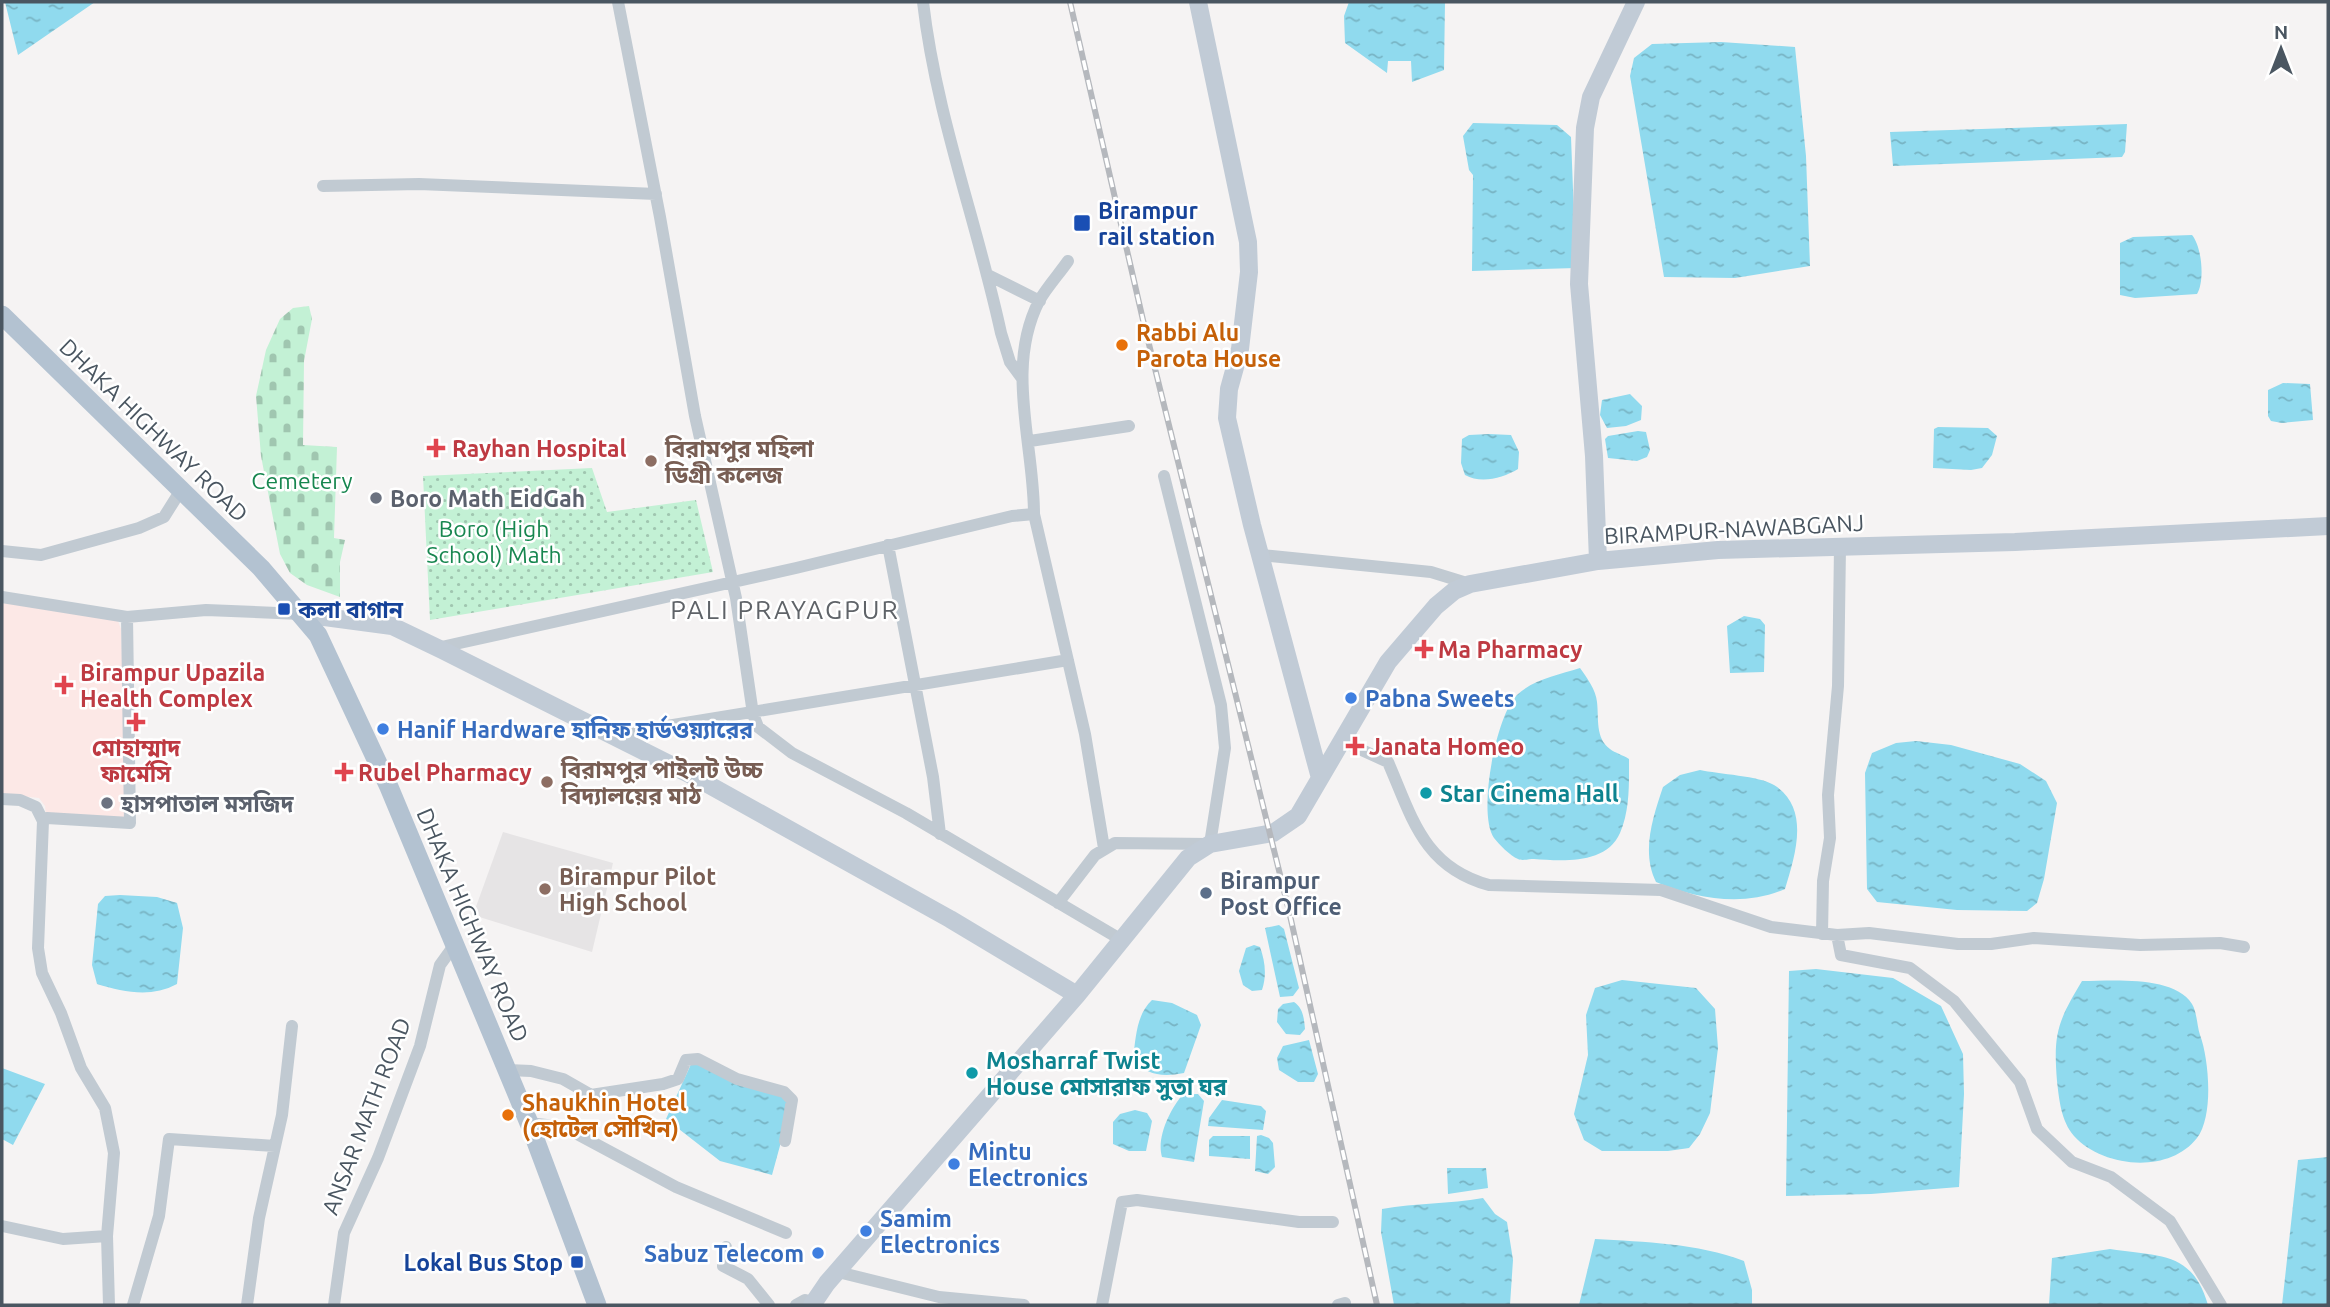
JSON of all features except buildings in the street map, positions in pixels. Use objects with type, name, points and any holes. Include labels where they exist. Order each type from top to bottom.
[{"type":"main road","name":"DHAKA HIGHWAY ROAD","points":[[2,316],[261,568],[318,635],[354,709],[507,1070],[597,1305]]},
{"type":"street","points":[[618,2],[656,194],[695,416],[733,582],[752,714],[758,727],[792,753],[940,834],[1120,939]]},
{"type":"street","points":[[923,2],[927,41],[941,100],[1010,362],[1021,377]]},
{"type":"street","points":[[1198,2],[1248,242],[1249,272],[1240,349],[1228,389],[1227,418],[1321,778]]},
{"type":"street","points":[[1598,561],[1594,456],[1579,284],[1585,128],[1591,97],[1636,2]]},
{"type":"street","points":[[323,186],[419,184],[656,194]]},
{"type":"street","points":[[1068,261],[1040,301],[1023,359],[1021,377],[1030,440],[1034,514],[1068,660],[1104,848]]},
{"type":"street","points":[[988,275],[1040,301]]},
{"type":"street","points":[[1030,440],[1129,426]]},
{"type":"street","points":[[1058,902],[1104,848],[1115,843],[1132,841],[1210,844],[1224,757],[1221,705],[1164,476]]},
{"type":"street","points":[[2,551],[41,555],[139,528],[164,517],[181,490]]},
{"type":"street","points":[[436,648],[1012,516],[1034,514]]},
{"type":"street","name":"BIRAMPUR-NAWABGANJ","points":[[807,1304],[838,1272],[1077,995],[1188,858],[1210,844],[1266,836],[1285,827],[1298,816],[1388,662],[1410,634],[1454,591],[1470,584],[1598,561],[1718,550],[2015,542],[2328,526]]},
{"type":"street","points":[[888,545],[933,777],[940,834]]},
{"type":"street","points":[[1822,934],[1823,881],[1830,838],[1828,795],[1838,685],[1840,547]]},
{"type":"street","points":[[1261,555],[1431,572],[1470,584]]},
{"type":"street","points":[[2,597],[127,617],[206,610],[302,614],[392,626],[693,776],[926,905],[1077,995]]},
{"type":"street","points":[[43,821],[47,818],[93,823],[130,823],[127,617]]},
{"type":"street","points":[[608,735],[752,714],[1068,660]]},
{"type":"street","points":[[1342,741],[1388,762],[1418,832],[1463,878],[1489,885],[1661,890],[1771,927],[1837,936],[1869,933],[1958,944],[1991,944],[2034,938],[2140,945],[2220,943],[2244,947]]},
{"type":"street","points":[[2,799],[20,800],[36,807],[43,821],[38,948],[42,973],[61,1013],[80,1068],[105,1108],[114,1153],[107,1236],[109,1305]]},
{"type":"street","points":[[1837,936],[1841,955],[1910,968],[1954,1001],[2020,1082],[2037,1129],[2072,1162],[2111,1177],[2170,1220],[2221,1305]]},
{"type":"street","name":"ANSAR MATH ROAD","points":[[334,1305],[344,1233],[378,1158],[420,1046],[440,965],[453,947]]},
{"type":"street","points":[[247,1305],[259,1218],[275,1146],[292,1026]]},
{"type":"street","points":[[507,1070],[531,1071],[563,1079],[591,1095],[663,1084],[678,1079],[687,1060],[698,1059],[737,1079],[784,1093],[792,1100],[785,1141]]},
{"type":"street","points":[[528,1123],[564,1127],[676,1187],[786,1233]]},
{"type":"street","points":[[132,1305],[159,1216],[169,1139],[275,1146]]},
{"type":"street","points":[[1102,1305],[1122,1202],[1137,1200],[1299,1223],[1333,1222]]},
{"type":"street","points":[[2,1226],[63,1238],[107,1236]]},
{"type":"street","points":[[726,1247],[723,1266],[748,1279],[769,1305]]},
{"type":"street","points":[[838,1272],[939,1297],[1024,1305]]},
{"type":"shaded area","name":"Birampur Upazila Health Complex","points":[[2,601],[117,618],[121,629],[127,819],[46,816],[45,806],[39,798],[2,794]]},
{"type":"shaded area","name":"Birampur Pilot High School","points":[[503,832],[613,863],[592,952],[473,915]]},
{"type":"green space","name":"Cemetery","points":[[309,306],[312,319],[304,361],[303,445],[337,447],[334,538],[345,540],[340,562],[340,597],[307,585],[290,573],[280,554],[261,456],[256,396],[266,350],[280,319],[293,308]]},
{"type":"green space","name":"Boro (High School) Math","points":[[592,468],[607,512],[696,500],[713,572],[430,620],[423,476]]},
{"type":"water","points":[[5,2],[95,2],[18,55]]},
{"type":"water","points":[[1349,2],[1445,2],[1444,70],[1412,82],[1411,61],[1388,61],[1387,73],[1345,43],[1344,16]]},
{"type":"water","points":[[1721,42],[1795,47],[1806,156],[1810,266],[1735,278],[1664,277],[1630,76],[1634,58],[1652,44]]},
{"type":"water","points":[[1473,123],[1557,125],[1571,137],[1576,268],[1472,271],[1473,175],[1469,170],[1463,136]]},
{"type":"water","points":[[2127,124],[2125,152],[2122,157],[1893,166],[1890,132]]},
{"type":"water","points":[[2192,235],[2198,247],[2201,264],[2201,281],[2197,294],[2135,298],[2120,295],[2120,243],[2133,237]]},
{"type":"water","points":[[2283,383],[2310,384],[2313,420],[2282,423],[2271,421],[2268,416],[2268,390]]},
{"type":"water","points":[[1630,394],[1642,406],[1641,420],[1626,426],[1607,428],[1600,415],[1602,400]]},
{"type":"water","points":[[1988,428],[1997,436],[1992,455],[1982,468],[1933,468],[1934,429]]},
{"type":"water","points":[[1646,432],[1650,450],[1647,457],[1637,461],[1608,458],[1605,439],[1608,436]]},
{"type":"water","points":[[1469,435],[1511,435],[1519,452],[1518,469],[1492,479],[1471,478],[1465,475],[1461,463],[1462,439]]},
{"type":"water","points":[[1744,616],[1760,619],[1765,625],[1764,672],[1730,673],[1727,626]]},
{"type":"water","points":[[1580,668],[1595,693],[1602,739],[1610,749],[1629,759],[1626,815],[1620,833],[1613,843],[1594,856],[1569,860],[1520,860],[1494,838],[1489,826],[1488,787],[1502,722],[1517,695],[1531,685]]},
{"type":"water","points":[[1916,741],[1951,745],[2020,764],[2046,781],[2057,803],[2044,879],[2037,903],[2027,911],[1957,910],[1877,902],[1867,889],[1865,773],[1872,753],[1896,743]]},
{"type":"water","points":[[1700,770],[1759,779],[1774,785],[1786,795],[1793,806],[1797,833],[1793,862],[1785,889],[1753,898],[1721,899],[1688,893],[1656,882],[1649,859],[1649,847],[1652,822],[1663,787],[1680,775]]},
{"type":"water","points":[[105,896],[157,897],[177,903],[183,928],[177,984],[147,992],[127,991],[97,984],[92,965],[98,904]]},
{"type":"water","points":[[1279,925],[1284,929],[1299,988],[1293,996],[1280,997],[1265,928]]},
{"type":"water","points":[[1254,945],[1260,947],[1265,973],[1262,990],[1252,991],[1243,985],[1239,971],[1246,948]]},
{"type":"water","points":[[1816,969],[1893,978],[1941,1006],[1963,1054],[1964,1094],[1959,1187],[1871,1194],[1786,1196],[1789,971]]},
{"type":"water","points":[[1622,980],[1696,988],[1715,1009],[1718,1048],[1710,1113],[1700,1134],[1689,1148],[1668,1151],[1602,1151],[1584,1140],[1574,1114],[1588,1055],[1586,1015],[1595,988]]},
{"type":"water","points":[[2082,981],[2157,984],[2171,988],[2192,1004],[2206,1058],[2208,1102],[2202,1128],[2197,1138],[2185,1150],[2153,1162],[2118,1160],[2086,1147],[2070,1130],[2063,1117],[2059,1095],[2056,1051],[2062,1018]]},
{"type":"water","points":[[1152,1000],[1172,1003],[1197,1015],[1201,1025],[1184,1073],[1169,1075],[1149,1072],[1133,1058],[1140,1020]]},
{"type":"water","points":[[1294,1002],[1303,1017],[1305,1029],[1300,1035],[1286,1034],[1277,1022],[1278,1009],[1283,1004]]},
{"type":"water","points":[[1309,1040],[1318,1074],[1314,1082],[1298,1082],[1279,1070],[1277,1058],[1283,1046]]},
{"type":"water","points":[[692,1062],[787,1097],[787,1120],[772,1175],[720,1161],[666,1119]]},
{"type":"water","points":[[2,1068],[45,1084],[13,1145],[2,1139]]},
{"type":"water","points":[[1183,1094],[1198,1094],[1204,1101],[1194,1162],[1162,1157],[1161,1141],[1166,1123]]},
{"type":"water","points":[[1222,1100],[1261,1106],[1266,1111],[1263,1130],[1208,1126],[1209,1118]]},
{"type":"water","points":[[1135,1110],[1147,1113],[1152,1121],[1146,1151],[1129,1151],[1113,1144],[1113,1122],[1120,1114]]},
{"type":"water","points":[[1261,1135],[1273,1143],[1275,1167],[1268,1174],[1255,1171],[1257,1136]]},
{"type":"water","points":[[1213,1136],[1250,1136],[1250,1159],[1209,1156],[1209,1140]]},
{"type":"water","points":[[2328,1157],[2328,1305],[2282,1305],[2298,1160]]},
{"type":"water","points":[[1447,1168],[1486,1168],[1488,1188],[1448,1194]]},
{"type":"water","points":[[1483,1198],[1495,1214],[1507,1222],[1513,1260],[1510,1305],[1394,1305],[1381,1232],[1382,1209]]},
{"type":"water","points":[[1595,1239],[1689,1247],[1744,1261],[1752,1290],[1752,1305],[1579,1305]]},
{"type":"water","points":[[2110,1249],[2158,1256],[2183,1265],[2193,1274],[2208,1305],[2049,1305],[2052,1258]]},
{"type":"railway","points":[[1070,2],[1143,320],[1289,911],[1377,1305]]},
{"type":"place","name":"Birampur rail station","points":[[1082,223]]},
{"type":"place","name":"Rabbi Alu Parota House","points":[[1122,345]]},
{"type":"place","name":"Rayhan Hospital","points":[[436,448]]},
{"type":"place","name":"বিরামপুর মহিলা ডিগ্রী কলেজ","points":[[651,461]]},
{"type":"place","name":"Boro Math EidGah","points":[[376,498]]},
{"type":"place","name":"কলা বাগান","points":[[284,609]]},
{"type":"place","name":"Ma Pharmacy","points":[[1424,649]]},
{"type":"place","name":"Birampur Upazila Health Complex","points":[[64,685]]},
{"type":"place","name":"Pabna Sweets","points":[[1351,698]]},
{"type":"place","name":"মোহাম্মাদ ফার্মেসি","points":[[136,722]]},
{"type":"place","name":"Hanif Hardware হানিফ হার্ডওয়্যারের","points":[[383,729]]},
{"type":"place","name":"Janata Homeo","points":[[1355,746]]},
{"type":"place","name":"Rubel Pharmacy","points":[[344,772]]},
{"type":"place","name":"বিরামপুর পাইলট উচ্চ বিদ্যালয়ের মাঠ","points":[[547,782]]},
{"type":"place","name":"Star Cinema Hall","points":[[1426,793]]},
{"type":"place","name":"হাসপাতাল মসজিদ","points":[[107,803]]},
{"type":"place","name":"Birampur Pilot High School","points":[[545,889]]},
{"type":"place","name":"Birampur Post Office","points":[[1206,893]]},
{"type":"place","name":"Mosharraf Twist House মোসারাফ সুতা ঘর","points":[[972,1073]]},
{"type":"place","name":"Shaukhin Hotel (হোটেল সৌখিন)","points":[[508,1115]]},
{"type":"place","name":"Mintu Electronics","points":[[954,1164]]},
{"type":"place","name":"Samim Electronics","points":[[866,1231]]},
{"type":"place","name":"Sabuz Telecom","points":[[818,1253]]},
{"type":"place","name":"Lokal Bus Stop","points":[[577,1262]]},
{"type":"district","name":"PALI PRAYAGPUR","points":[[785,609]]}]
